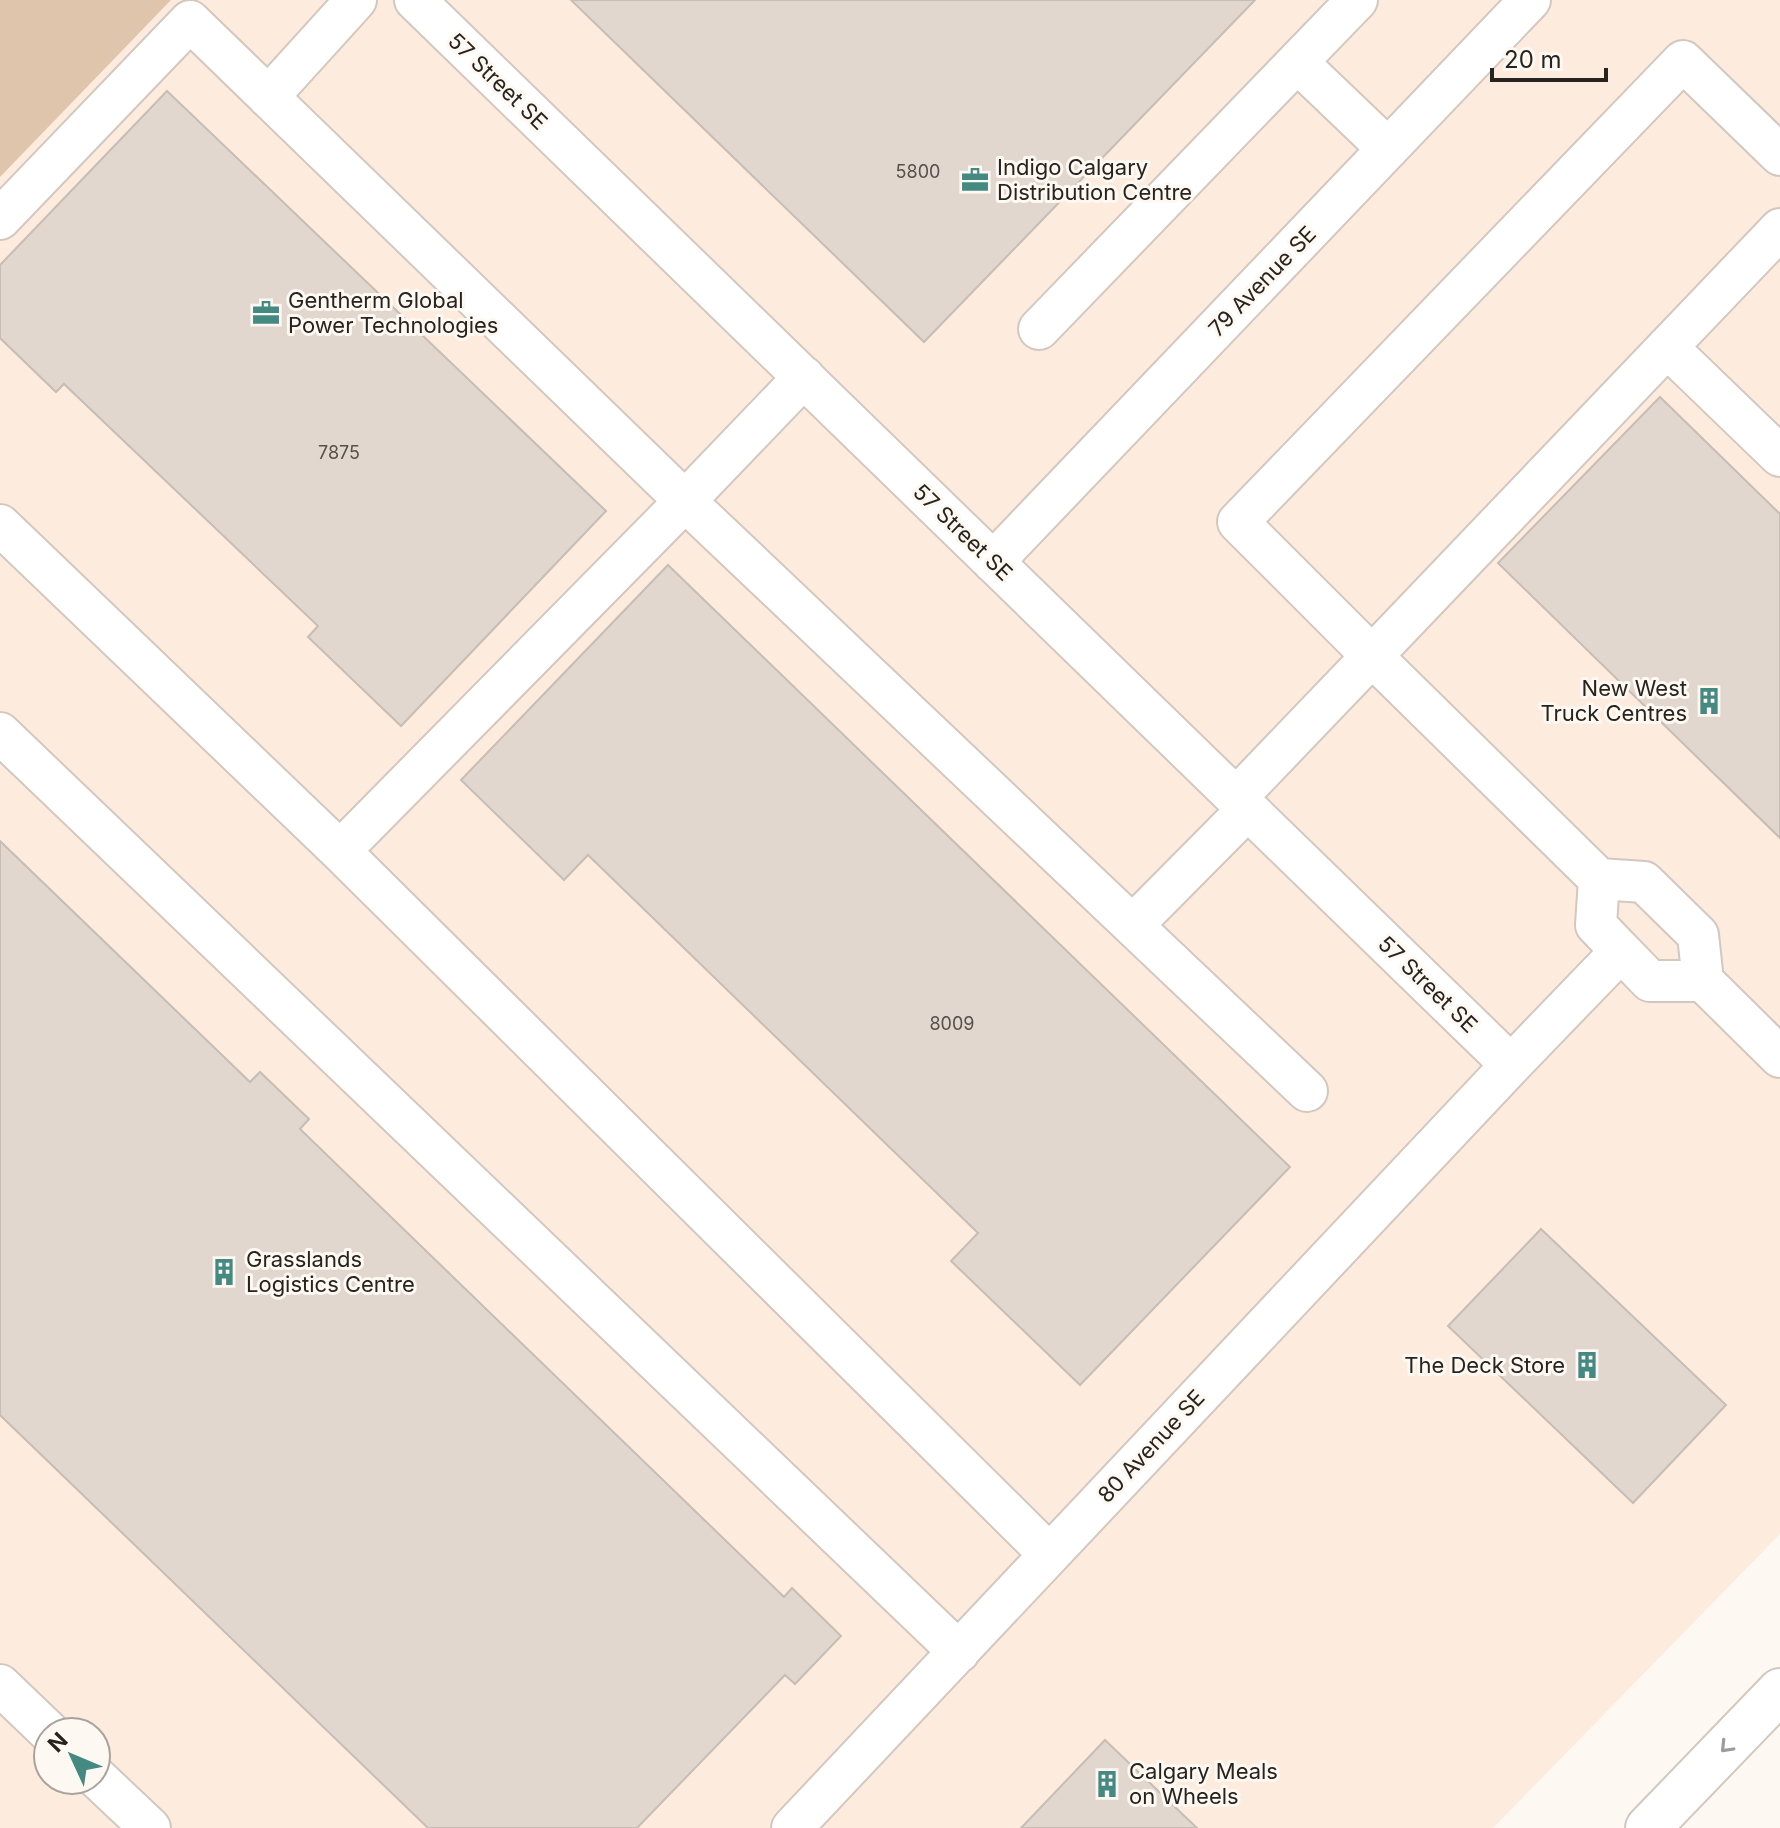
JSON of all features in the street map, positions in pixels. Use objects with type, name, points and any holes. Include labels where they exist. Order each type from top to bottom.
[{"type":"main road","points":[[1648,1828],[1780,1691]]},
{"type":"street","points":[[268,97],[356,0]]},
{"type":"street","name":"57 Street SE","points":[[415,0],[1511,1065]]},
{"type":"street","points":[[1039,329],[1357,0]]},
{"type":"street","name":"79 Avenue SE","points":[[993,562],[1530,0]]},
{"type":"street","points":[[0,219],[190,21],[685,501],[1307,1091]]},
{"type":"street","points":[[1780,155],[1683,61],[1238,522],[1599,879],[1644,882],[1698,935],[1703,981],[1780,1057]]},
{"type":"street","points":[[1297,62],[1388,149]]},
{"type":"street","points":[[1133,925],[1372,656],[1780,229]]},
{"type":"street","points":[[1667,347],[1780,456]]},
{"type":"street","points":[[340,851],[804,377]]},
{"type":"street","points":[[0,525],[340,851],[1049,1554]]},
{"type":"street","points":[[0,733],[959,1652]]},
{"type":"street","points":[[1599,879],[1596,925],[1650,981],[1703,981]]},
{"type":"street","name":"80 Avenue SE","points":[[792,1828],[1621,951]]},
{"type":"street","points":[[0,1685],[32,1716]]},
{"type":"street","points":[[112,1792],[150,1828]]},
{"type":"shaded area","points":[[0,0],[1780,0],[1780,1534],[1493,1828],[0,1828]]},
{"type":"shaded area","points":[[0,0],[171,0],[0,177]]},
{"type":"building","points":[[571,0],[1255,0],[924,342]]},
{"type":"building","points":[[167,91],[606,511],[401,726],[308,637],[318,626],[64,384],[56,392],[0,338],[0,265]]},
{"type":"building","name":"New West Truck Centres","points":[[1660,397],[1780,514],[1780,838],[1498,563]]},
{"type":"building","points":[[668,565],[1290,1167],[1080,1385],[951,1261],[978,1233],[588,855],[564,880],[461,780]]},
{"type":"building","name":"Grasslands Logistics Centre","points":[[0,841],[250,1082],[260,1072],[309,1119],[300,1129],[784,1597],[792,1588],[841,1636],[795,1684],[785,1675],[637,1828],[428,1828],[0,1415]]},
{"type":"building","name":"The Deck Store","points":[[1541,1229],[1726,1405],[1633,1503],[1448,1326]]},
{"type":"building","name":"Calgary Meals on Wheels","points":[[1105,1740],[1197,1828],[1021,1828]]},
{"type":"place","name":"Indigo Calgary Distribution Centre","points":[[975,180]]},
{"type":"place","name":"Gentherm Global Power Technologies","points":[[266,313]]},
{"type":"place","name":"New West Truck Centres","points":[[1709,701]]},
{"type":"place","name":"Grasslands Logistics Centre","points":[[224,1272]]},
{"type":"place","name":"The Deck Store","points":[[1587,1365]]},
{"type":"place","name":"Calgary Meals on Wheels","points":[[1107,1784]]}]
